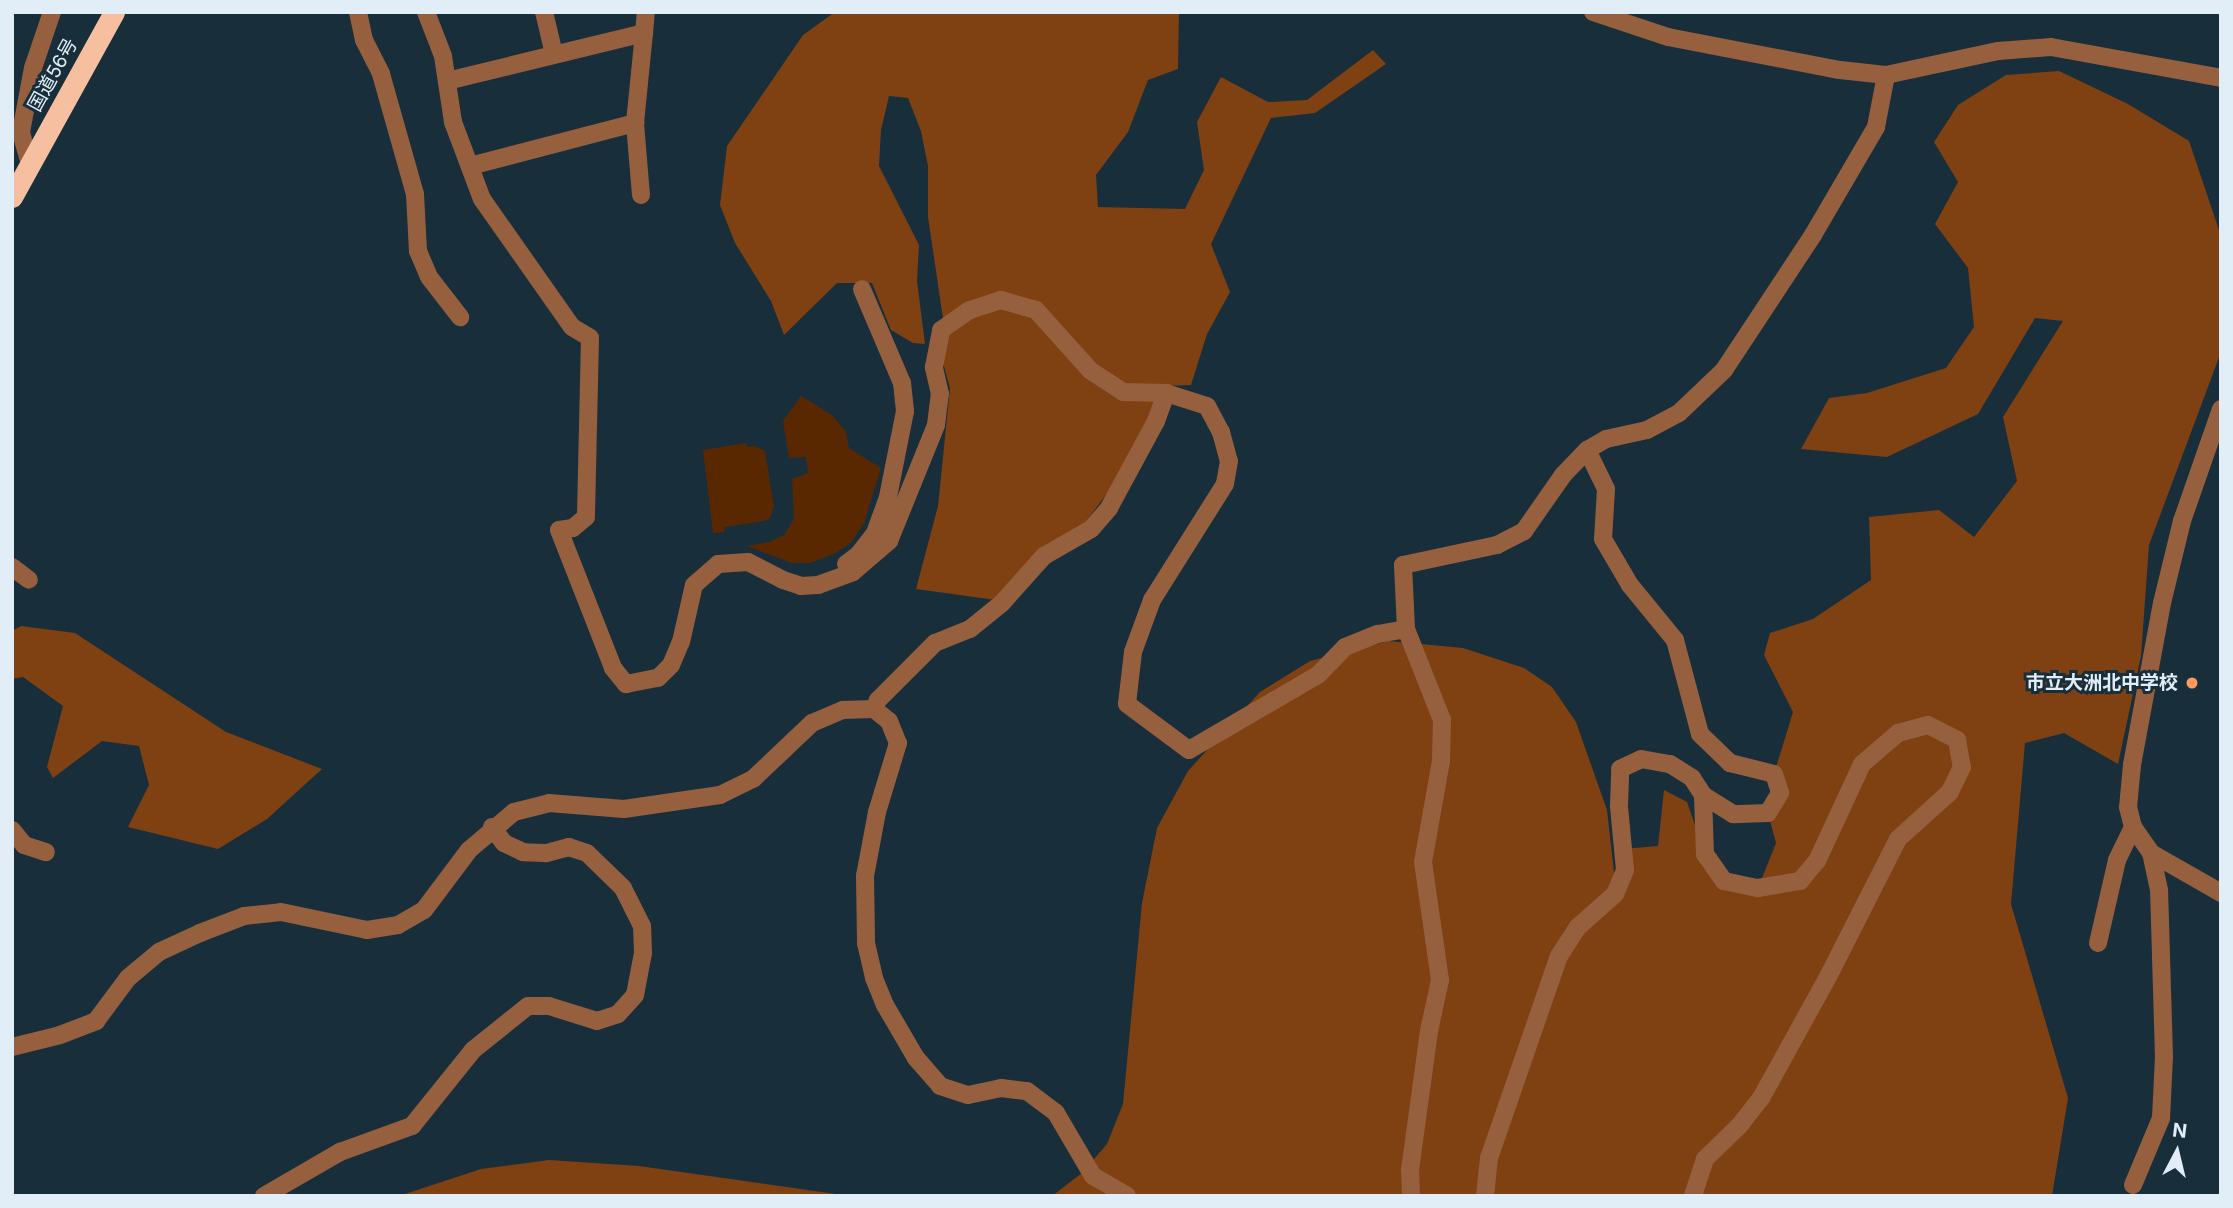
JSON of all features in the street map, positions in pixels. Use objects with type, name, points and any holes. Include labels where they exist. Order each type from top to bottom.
[{"type":"highway","name":"国道56号","points":[[12,197],[114,12]]},
{"type":"street","points":[[30,164],[21,132],[33,68],[52,12]]},
{"type":"street","points":[[358,12],[364,40],[381,74],[415,194],[416,246],[429,277],[460,317]]},
{"type":"street","points":[[426,12],[443,57],[453,122],[482,199],[572,327],[590,338],[586,517],[573,528],[559,530],[612,668],[626,684],[658,678],[671,665],[681,642],[694,585],[718,564],[748,562],[801,586],[818,585],[852,572],[889,541],[936,425],[940,394],[934,367],[941,330],[970,310],[1001,300],[1036,310],[1091,371],[1123,392],[1166,393],[1207,406],[1221,432],[1229,461],[1225,484],[1152,600],[1133,652],[1127,704],[1189,750],[1318,675],[1345,647],[1378,635],[1406,629]]},
{"type":"street","points":[[544,12],[554,54]]},
{"type":"street","points":[[641,195],[635,123],[646,12]]},
{"type":"street","points":[[1593,12],[1668,37],[1840,70],[1886,75],[1998,51],[2050,47],[2221,78]]},
{"type":"street","points":[[447,81],[644,33]]},
{"type":"street","points":[[1411,1196],[1410,1170],[1429,1031],[1440,980],[1423,862],[1441,761],[1442,720],[1406,629],[1403,565],[1497,545],[1524,531],[1563,475],[1587,450],[1606,439],[1647,430],[1679,413],[1724,370],[1813,235],[1876,127],[1886,75]]},
{"type":"street","points":[[470,166],[635,123]]},
{"type":"street","points":[[818,585],[858,555],[875,533],[888,497],[901,441],[905,411],[902,383],[862,289]]},
{"type":"street","points":[[874,709],[878,700],[895,681],[935,643],[970,629],[1002,603],[1044,556],[1091,529],[1109,508],[1156,421],[1166,393]]},
{"type":"street","points":[[2133,1185],[2161,1118],[2165,1056],[2159,890],[2151,853],[2133,827],[2128,807],[2132,765],[2162,603],[2182,521],[2221,409]]},
{"type":"street","points":[[1485,1196],[1489,1158],[1559,956],[1578,927],[1615,894],[1625,870],[1619,806],[1620,769],[1641,759],[1670,764],[1692,778],[1703,795],[1733,814],[1768,813],[1780,793],[1773,774],[1730,763],[1700,734],[1675,640],[1630,585],[1604,539],[1606,489],[1587,450]]},
{"type":"street","points":[[12,567],[29,580]]},
{"type":"street","points":[[12,1048],[60,1035],[96,1021],[128,978],[159,952],[244,916],[281,912],[367,930],[398,925],[424,910],[469,850],[492,827],[514,812],[550,803],[624,809],[720,795],[753,779],[812,723],[843,710],[874,709],[890,720],[898,743],[877,812],[865,876],[866,943],[871,968],[885,1005],[916,1058],[940,1086],[968,1095],[1001,1088],[1027,1091],[1056,1113],[1093,1177],[1127,1196]]},
{"type":"street","points":[[1693,1196],[1705,1159],[1740,1125],[1761,1098],[1829,975],[1898,839],[1920,816],[1950,792],[1962,767],[1957,740],[1948,735],[1928,725],[1898,733],[1862,764],[1817,860],[1800,881],[1758,888],[1724,881],[1705,854],[1703,795]]},
{"type":"street","points":[[264,1196],[340,1152],[412,1126],[473,1051],[528,1006],[549,1006],[597,1021],[618,1014],[635,995],[643,953],[642,926],[623,888],[587,853],[569,847],[546,853],[523,852],[504,843],[492,827]]},
{"type":"street","points":[[2098,943],[2117,860],[2133,827]]},
{"type":"street","points":[[12,830],[24,845],[46,852]]},
{"type":"street","points":[[2151,853],[2221,893]]},
{"type":"shaded area","points":[[835,12],[1179,12],[1178,69],[1148,80],[1128,132],[1096,175],[1098,207],[1185,209],[1204,170],[1197,122],[1221,77],[1268,102],[1307,100],[1373,50],[1386,64],[1315,113],[1271,118],[1211,244],[1230,292],[1207,334],[1191,385],[1164,386],[1147,423],[1109,491],[1087,520],[996,600],[916,589],[938,506],[950,388],[943,363],[945,332],[928,217],[928,166],[921,131],[908,98],[889,96],[881,130],[879,166],[919,245],[917,281],[925,344],[913,343],[891,330],[872,283],[837,283],[784,335],[771,301],[735,243],[720,205],[727,146],[803,35]]},
{"type":"shaded area","points":[[2059,71],[2128,104],[2189,141],[2221,236],[2221,352],[2149,545],[2141,656],[2118,764],[2064,733],[2025,743],[2011,904],[2068,1098],[2052,1196],[1052,1196],[1082,1173],[1107,1144],[1123,1104],[1142,903],[1157,828],[1188,771],[1260,692],[1310,661],[1388,641],[1463,648],[1524,668],[1552,687],[1576,722],[1607,810],[1616,890],[1623,849],[1658,846],[1664,790],[1687,802],[1705,854],[1723,881],[1758,888],[1776,843],[1768,813],[1774,774],[1793,712],[1764,655],[1770,633],[1813,619],[1871,580],[1869,517],[1939,510],[1974,537],[2017,481],[2003,417],[2063,321],[2035,318],[1978,414],[1887,457],[1801,449],[1829,398],[1867,393],[1946,368],[1974,327],[1968,268],[1935,224],[1958,182],[1934,142],[1958,105],[2006,75]]},
{"type":"shaded area","points":[[801,396],[832,415],[846,432],[849,448],[881,468],[864,523],[851,543],[834,554],[810,563],[792,563],[747,546],[769,542],[784,535],[794,519],[792,479],[808,473],[806,457],[789,458],[783,421]]},
{"type":"shaded area","points":[[746,443],[747,447],[755,446],[765,451],[774,507],[770,518],[725,527],[724,532],[713,533],[703,450]]},
{"type":"shaded area","points":[[21,626],[75,633],[226,732],[322,769],[267,819],[218,849],[128,827],[149,785],[139,746],[102,741],[53,778],[47,767],[63,706],[23,677],[12,679],[12,631]]},
{"type":"shaded area","points":[[549,1160],[639,1166],[850,1196],[399,1196],[481,1169]]},
{"type":"place","name":"市立大洲北中学校","points":[[2192,683]]}]
